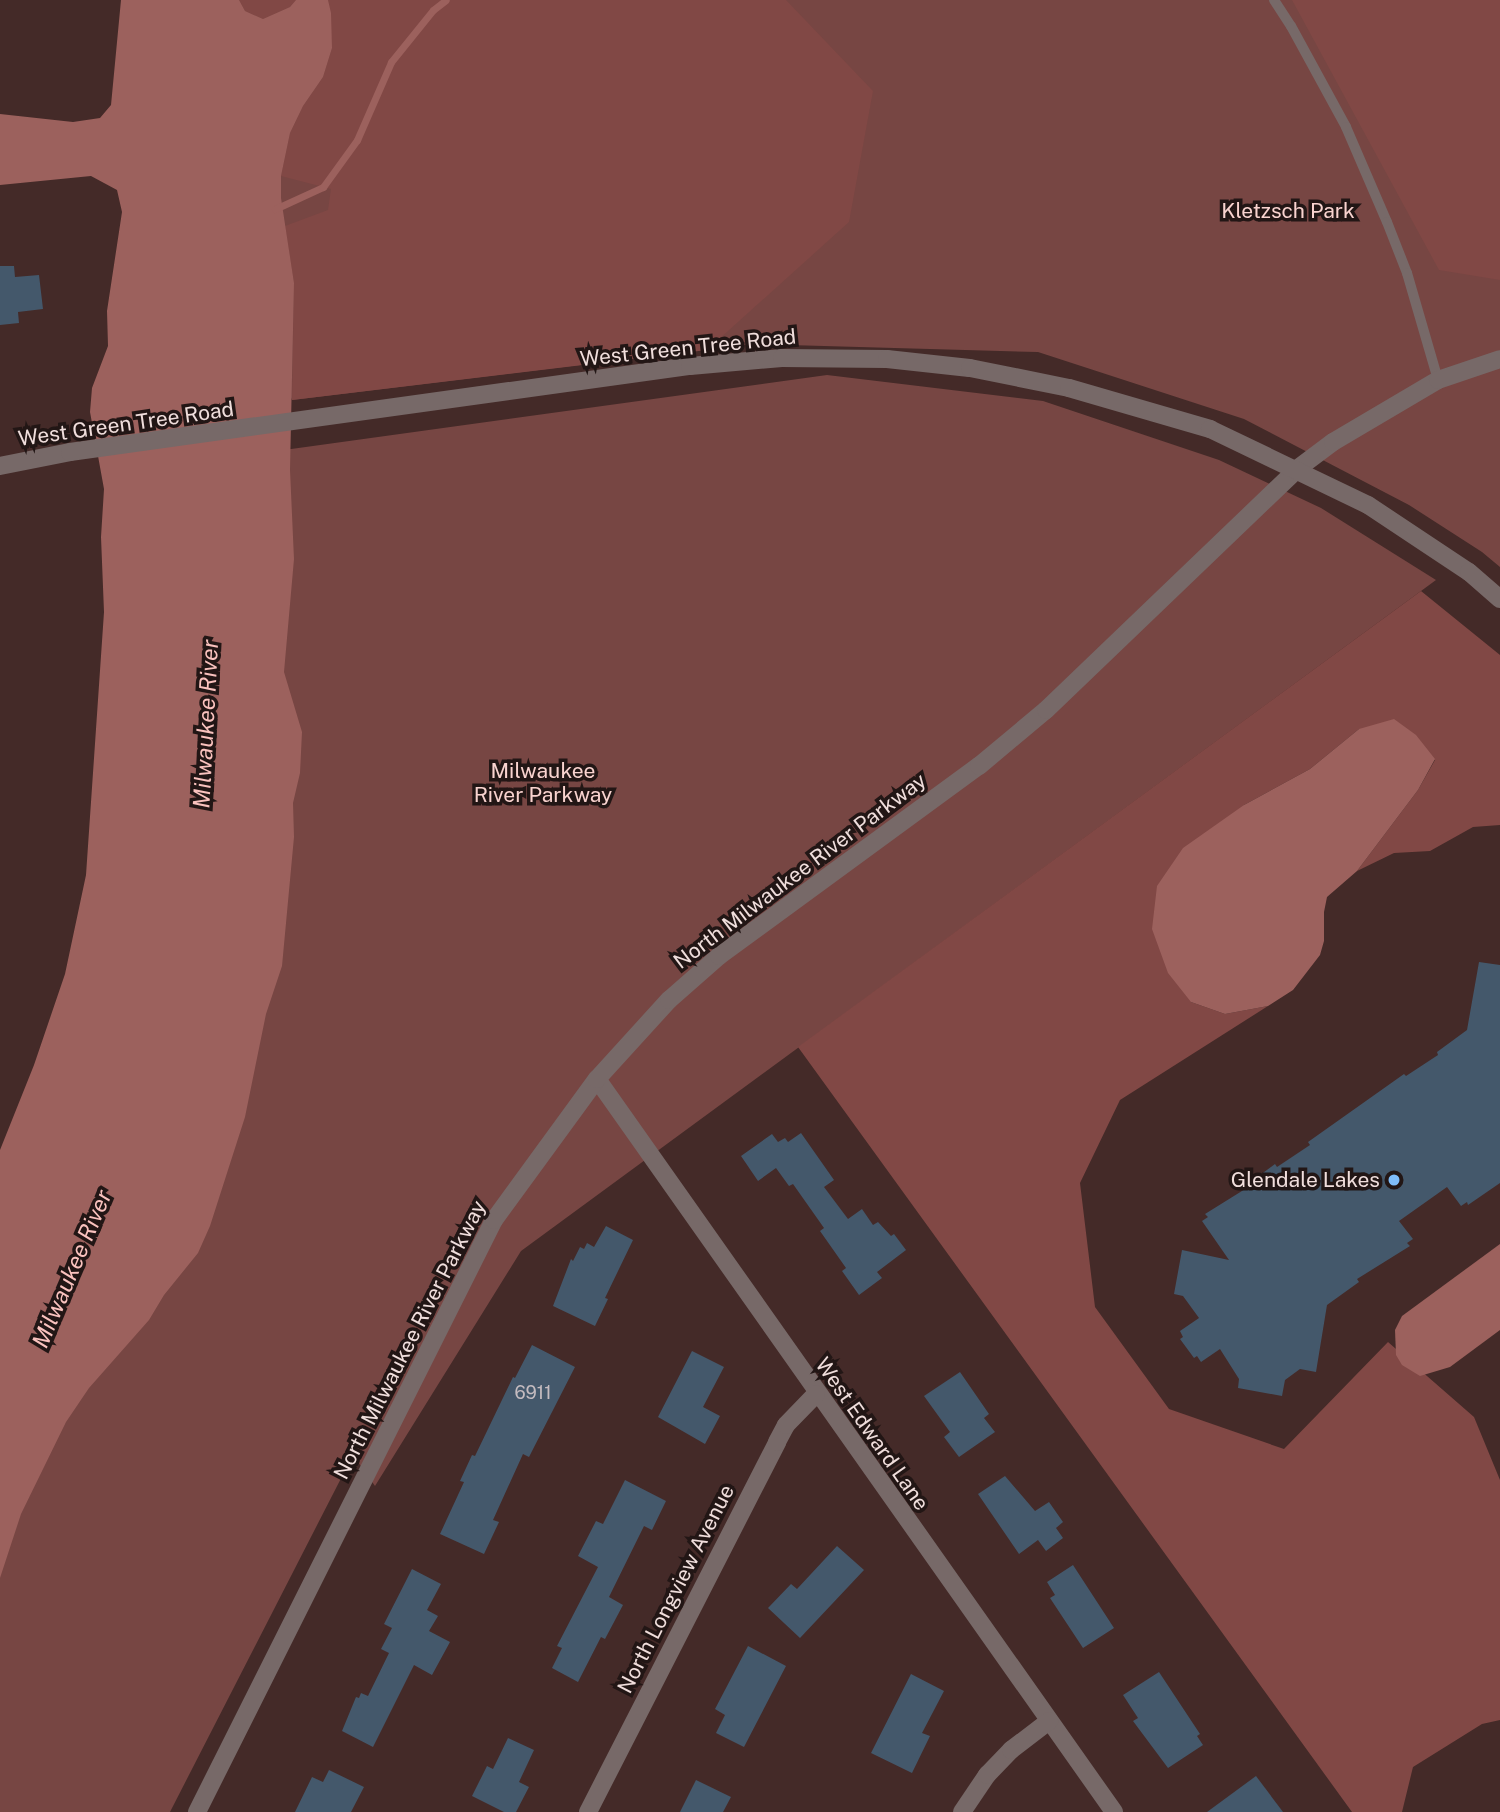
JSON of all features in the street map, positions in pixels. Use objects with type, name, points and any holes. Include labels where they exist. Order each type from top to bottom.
[{"type":"street","name":"West Green Tree Road","points":[[0,467],[70,453],[690,366],[782,358],[887,359],[970,368],[1069,388],[1210,429],[1368,505],[1469,572],[1500,598]]},
{"type":"street","name":"North Milwaukee River Parkway","points":[[197,1812],[494,1220],[597,1079],[669,1000],[719,956],[979,766],[1046,710],[1297,469],[1333,442],[1438,380],[1500,359]]},
{"type":"street","name":"West Edward Lane","points":[[597,1079],[816,1394],[1114,1812]]},
{"type":"street","name":"North Longview Avenue","points":[[588,1812],[786,1424],[816,1394]]},
{"type":"street","points":[[962,1812],[987,1775],[1011,1750],[1049,1721]]},
{"type":"lane","points":[[1274,0],[1346,127],[1407,273],[1438,380]]},
{"type":"green space","name":"Kletzsch Park","points":[[141,0],[1500,0],[1500,567],[1482,552],[1409,505],[1244,419],[1038,352],[753,344],[292,400]]},
{"type":"green space","name":"Milwaukee River Parkway","points":[[827,375],[1043,401],[1219,460],[1321,508],[1436,580],[521,1251],[375,1486],[353,1455],[170,1812],[0,1812],[0,1341],[284,450]]},
{"type":"shaded area","points":[[239,0],[296,0],[290,7],[263,19],[245,11]]},
{"type":"shaded area","points":[[328,0],[786,0],[873,91],[849,222],[707,350],[292,400],[294,283],[285,226],[328,210],[331,189],[281,176],[290,133],[303,106],[323,77],[332,48]]},
{"type":"shaded area","points":[[1292,0],[1500,0],[1500,280],[1439,270]]},
{"type":"shaded area","points":[[1421,591],[1500,655],[1500,825],[1473,827],[1430,851],[1394,853],[1357,871],[1418,790],[1435,760],[1359,729],[1310,769],[1244,805],[1191,1002],[1225,1014],[1268,1006],[1120,1100],[1080,1183],[1095,1307],[1169,1409],[1284,1449],[1388,1342],[1474,1417],[1500,1480],[1500,1720],[1482,1724],[1413,1767],[1402,1812],[1352,1812],[798,1047]]},
{"type":"water","name":"Milwaukee River","points":[[121,0],[239,0],[245,11],[263,19],[290,7],[296,0],[328,0],[332,48],[323,77],[303,106],[290,133],[281,176],[281,198],[294,283],[290,470],[294,559],[284,672],[302,732],[300,773],[293,803],[294,837],[282,966],[266,1014],[245,1117],[210,1226],[198,1253],[164,1295],[149,1320],[89,1388],[66,1422],[21,1514],[0,1578],[0,1150],[34,1065],[65,974],[86,875],[104,612],[101,537],[104,489],[90,412],[92,388],[108,346],[107,311],[122,212],[117,190],[91,176],[0,185],[0,114],[73,122],[100,118],[111,105]]},
{"type":"water","points":[[1394,719],[1416,735],[1435,759],[1418,790],[1357,871],[1327,897],[1324,941],[1320,955],[1293,990],[1268,1006],[1225,1014],[1191,1002],[1168,973],[1152,929],[1157,886],[1183,848],[1244,805],[1310,769],[1359,729]]},
{"type":"water","points":[[1500,1244],[1500,1330],[1450,1367],[1420,1376],[1402,1365],[1396,1355],[1395,1330],[1402,1316]]},
{"type":"building","points":[[0,266],[14,266],[15,277],[39,275],[43,309],[18,312],[19,323],[0,325]]},
{"type":"building","name":"Glendale Lakes","points":[[1479,962],[1500,965],[1500,1183],[1468,1205],[1467,1202],[1461,1206],[1447,1187],[1399,1221],[1413,1239],[1407,1243],[1410,1246],[1357,1279],[1359,1282],[1327,1305],[1316,1372],[1300,1369],[1285,1380],[1282,1396],[1238,1388],[1239,1379],[1220,1349],[1201,1362],[1197,1356],[1194,1358],[1180,1339],[1183,1337],[1180,1331],[1199,1318],[1183,1296],[1174,1294],[1182,1250],[1229,1260],[1202,1221],[1208,1217],[1205,1214],[1258,1181],[1256,1178],[1275,1164],[1277,1167],[1310,1145],[1308,1142],[1404,1074],[1406,1076],[1438,1055],[1437,1052],[1467,1030]]},
{"type":"building","points":[[801,1133],[834,1180],[824,1187],[848,1219],[862,1209],[873,1225],[878,1222],[891,1236],[894,1234],[906,1250],[877,1272],[882,1278],[859,1295],[842,1271],[846,1268],[820,1231],[824,1228],[793,1184],[789,1186],[776,1168],[758,1181],[741,1156],[772,1134],[778,1142],[785,1138],[788,1142]]},
{"type":"building","points":[[606,1226],[633,1240],[605,1298],[608,1299],[595,1326],[553,1306],[571,1259],[573,1261],[580,1247],[584,1249],[587,1243],[594,1247]]},
{"type":"building","points":[[532,1345],[575,1367],[529,1457],[523,1454],[493,1520],[499,1522],[484,1554],[440,1534],[464,1482],[460,1481],[472,1455],[475,1456],[513,1377],[515,1378]]},
{"type":"building","points":[[692,1351],[724,1367],[703,1407],[720,1416],[705,1444],[658,1417]]},
{"type":"building","points":[[960,1372],[989,1414],[984,1418],[995,1432],[959,1457],[944,1437],[950,1432],[924,1396]]},
{"type":"building","points":[[1005,1476],[1035,1511],[1049,1502],[1063,1522],[1056,1528],[1063,1538],[1046,1551],[1038,1540],[1019,1554],[978,1494]]},
{"type":"building","points":[[625,1480],[666,1501],[652,1530],[644,1526],[609,1597],[623,1605],[605,1639],[601,1637],[578,1682],[552,1668],[562,1648],[557,1646],[598,1567],[578,1556],[596,1521],[603,1524]]},
{"type":"building","points":[[837,1546],[864,1570],[800,1638],[768,1608],[791,1584],[797,1589]]},
{"type":"building","points":[[1073,1565],[1114,1628],[1083,1648],[1050,1598],[1055,1595],[1047,1582]]},
{"type":"building","points":[[412,1569],[441,1584],[427,1610],[438,1616],[429,1631],[450,1642],[432,1675],[414,1665],[373,1747],[342,1731],[356,1697],[359,1698],[361,1693],[368,1696],[389,1653],[381,1649],[392,1628],[384,1624]]},
{"type":"building","points":[[748,1646],[786,1666],[744,1747],[716,1733],[725,1715],[715,1709]]},
{"type":"building","points":[[1159,1672],[1200,1734],[1197,1736],[1203,1745],[1168,1768],[1133,1721],[1138,1718],[1123,1695]]},
{"type":"building","points":[[911,1674],[944,1691],[922,1733],[930,1736],[912,1773],[871,1753]]},
{"type":"building","points":[[508,1738],[534,1750],[519,1782],[529,1787],[516,1812],[504,1812],[472,1796],[487,1766],[493,1769]]},
{"type":"building","points":[[329,1770],[364,1787],[351,1812],[295,1812],[312,1777],[323,1782]]},
{"type":"building","points":[[1256,1776],[1283,1812],[1207,1812]]},
{"type":"building","points":[[696,1780],[731,1797],[723,1812],[680,1812]]},
{"type":"waterway","points":[[275,209],[323,187],[357,140],[391,62],[433,10],[446,0]]},
{"type":"place","name":"Glendale Lakes","points":[[1394,1180]]}]
